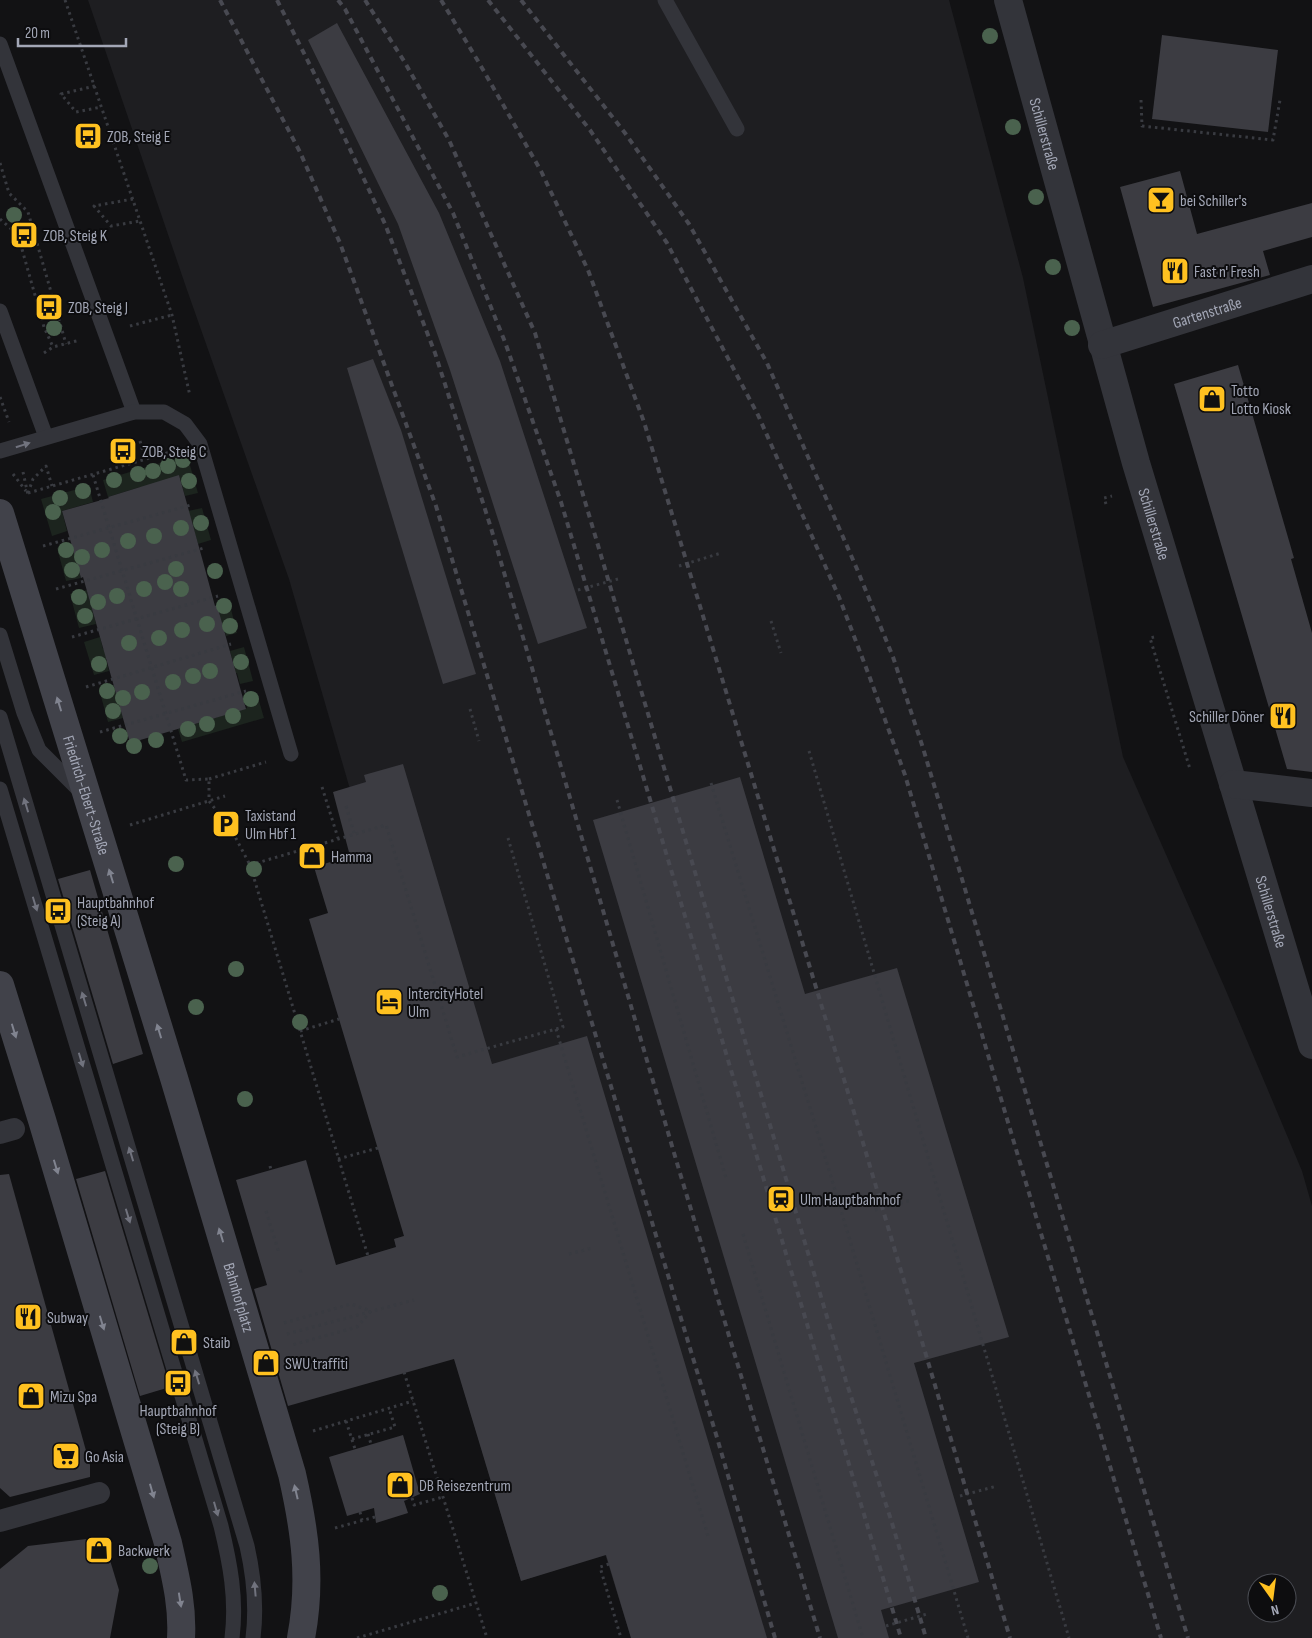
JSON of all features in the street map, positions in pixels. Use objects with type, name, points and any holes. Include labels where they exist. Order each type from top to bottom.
[{"type":"main road","name":"Friedrich-Ebert-Straße","points":[[0,513],[174,1078]]},
{"type":"main road","points":[[0,985],[168,1543],[180,1601],[181,1638]]},
{"type":"main road","name":"Bahnhofplatz","points":[[174,1078],[282,1440],[298,1503],[305,1540],[307,1580],[306,1601],[300,1638]]},
{"type":"street","name":"Schillerstraße","points":[[1008,0],[1150,512],[1312,1045]]},
{"type":"street","name":"Gartenstraße","points":[[1102,344],[1312,279]]},
{"type":"street","points":[[1233,784],[1312,793]]},
{"type":"street","points":[[0,1520],[99,1493]]},
{"type":"lane","points":[[665,0],[737,129]]},
{"type":"lane","points":[[0,44],[134,412]]},
{"type":"lane","points":[[0,312],[46,437]]},
{"type":"lane","points":[[0,320],[10,336]]},
{"type":"lane","points":[[0,451],[134,412],[164,412],[185,424],[200,444],[291,754]]},
{"type":"lane","points":[[0,636],[24,713],[39,750],[88,800]]},
{"type":"lane","points":[[0,717],[245,1538],[255,1585],[256,1606],[253,1638]]},
{"type":"lane","points":[[0,789],[221,1526],[234,1590],[232,1638]]},
{"type":"lane","points":[[7,1131],[42,1120]]},
{"type":"path","points":[[52,486],[46,466],[33,479],[28,493],[200,444],[172,314],[65,0]]},
{"type":"path","points":[[95,86],[61,94],[76,112],[101,107]]},
{"type":"path","points":[[1141,100],[1142,126],[1273,140],[1280,100]]},
{"type":"path","points":[[0,163],[10,193],[28,212],[66,344],[53,347],[44,327],[18,235],[0,219]]},
{"type":"path","points":[[133,199],[94,206],[112,226],[140,221]]},
{"type":"path","points":[[130,326],[172,314]]},
{"type":"path","points":[[140,441],[145,459]]},
{"type":"path","points":[[93,475],[186,780],[209,779],[291,754]]},
{"type":"path","points":[[44,546],[216,498]]},
{"type":"path","points":[[55,589],[229,541]]},
{"type":"path","points":[[679,566],[721,553]]},
{"type":"path","points":[[578,590],[618,579]]},
{"type":"path","points":[[70,638],[242,589]]},
{"type":"path","points":[[771,621],[781,653]]},
{"type":"path","points":[[84,687],[256,637]]},
{"type":"path","points":[[98,732],[270,684]]},
{"type":"path","points":[[470,709],[479,742]]},
{"type":"path","points":[[809,751],[1069,1638]]},
{"type":"path","points":[[209,779],[209,801],[231,829],[250,865],[368,1256]]},
{"type":"path","points":[[711,783],[832,1180],[968,1638]]},
{"type":"path","points":[[322,787],[338,838]]},
{"type":"path","points":[[125,826],[225,796]]},
{"type":"path","points":[[617,800],[726,1178]]},
{"type":"path","points":[[346,806],[354,833]]},
{"type":"path","points":[[250,865],[386,825],[457,1057],[563,1027],[508,838]]},
{"type":"path","points":[[300,1031],[339,1019]]},
{"type":"path","points":[[556,1030],[708,1536]]},
{"type":"path","points":[[338,1159],[378,1148]]},
{"type":"path","points":[[875,1210],[912,1200]]},
{"type":"path","points":[[266,1211],[278,1253]]},
{"type":"path","points":[[743,1234],[863,1638]]},
{"type":"path","points":[[570,1254],[593,1248]]},
{"type":"path","points":[[287,1334],[414,1300]]},
{"type":"path","points":[[284,1323],[351,1304],[371,1311]]},
{"type":"path","points":[[292,1345],[356,1327],[371,1311]]},
{"type":"path","points":[[404,1372],[487,1638]]},
{"type":"path","points":[[308,1432],[413,1401]]},
{"type":"path","points":[[352,1439],[395,1427],[389,1408]]},
{"type":"path","points":[[346,1421],[355,1449]]},
{"type":"path","points":[[368,1434],[371,1444]]},
{"type":"path","points":[[960,1496],[997,1486]]},
{"type":"path","points":[[412,1498],[414,1505],[442,1497]]},
{"type":"path","points":[[360,1512],[362,1520]]},
{"type":"path","points":[[329,1530],[375,1516]]},
{"type":"path","points":[[609,1564],[600,1567],[621,1638]]},
{"type":"path","points":[[357,1638],[476,1604]]},
{"type":"path","points":[[886,1626],[927,1614]]},
{"type":"shaded area","points":[[88,0],[949,0],[1023,278],[1123,757],[1224,986],[1302,1171],[1312,1206],[1312,1638],[631,1638],[605,1554],[521,1581],[453,1354],[402,1266],[394,1239],[404,1236],[354,803],[289,579],[186,287]]},
{"type":"shaded area","points":[[187,455],[198,493],[185,496],[179,475],[146,508],[140,487],[108,497],[103,480]]},
{"type":"shaded area","points":[[89,486],[93,502],[62,511],[67,531],[52,536],[41,499]]},
{"type":"shaded area","points":[[202,508],[211,540],[198,544],[188,511]]},
{"type":"shaded area","points":[[71,544],[81,578],[66,581],[57,548]]},
{"type":"shaded area","points":[[87,590],[90,601],[122,593],[93,611],[96,624],[79,628],[70,594]]},
{"type":"shaded area","points":[[229,601],[237,633],[226,636],[223,625],[188,625],[220,616],[217,605]]},
{"type":"shaded area","points":[[100,637],[103,649],[135,640],[106,659],[109,671],[94,675],[84,642]]},
{"type":"shaded area","points":[[244,647],[253,681],[240,684],[237,673],[205,681],[202,671],[233,662],[230,651]]},
{"type":"shaded area","points":[[114,685],[123,718],[108,722],[99,689]]},
{"type":"shaded area","points":[[257,694],[264,718],[182,742],[178,729],[247,708],[245,697]]},
{"type":"building","points":[[337,23],[439,213],[500,361],[587,628],[538,644],[450,370],[398,224],[308,40]]},
{"type":"building","points":[[1162,35],[1278,50],[1268,132],[1152,119]]},
{"type":"building","points":[[1180,171],[1197,234],[1312,203],[1312,237],[1263,251],[1270,275],[1153,307],[1120,187]]},
{"type":"building","points":[[373,359],[401,430],[476,674],[443,684],[347,368]]},
{"type":"building","points":[[1238,365],[1294,558],[1291,559],[1312,633],[1312,772],[1287,769],[1174,384]]},
{"type":"building","points":[[179,475],[246,709],[130,743],[83,577],[81,578],[62,511]]},
{"type":"building","points":[[403,764],[492,1064],[587,1036],[767,1638],[631,1638],[606,1555],[521,1581],[454,1359],[288,1406],[254,1289],[267,1285],[236,1180],[306,1160],[336,1265],[396,1247],[394,1239],[404,1236],[309,919],[328,913],[314,867],[350,856],[333,792],[366,782],[364,775]]},
{"type":"building","points":[[740,777],[805,994],[897,968],[1009,1337],[914,1363],[979,1582],[881,1610],[889,1638],[838,1638],[593,820]]},
{"type":"building","points":[[90,870],[143,1054],[113,1064],[58,879]]},
{"type":"building","points":[[105,1171],[170,1387],[140,1396],[76,1179]]},
{"type":"building","points":[[9,1174],[90,1465],[90,1477],[10,1497],[0,1488],[0,1175]]},
{"type":"building","points":[[403,1435],[420,1494],[404,1501],[408,1513],[376,1523],[374,1508],[347,1516],[329,1457]]},
{"type":"building","points":[[103,1537],[119,1590],[110,1638],[0,1638],[0,1569],[28,1546]]},
{"type":"railway","points":[[220,0],[300,152],[340,243],[436,506],[718,1441],[775,1638]]},
{"type":"railway","points":[[277,0],[318,81],[385,224],[435,353],[491,528],[677,1163],[820,1638]]},
{"type":"railway","points":[[338,0],[345,9],[453,213],[505,342],[561,502],[901,1638]]},
{"type":"railway","points":[[365,0],[404,61],[449,140],[535,333],[846,1381],[892,1523],[926,1638]]},
{"type":"railway","points":[[441,0],[541,171],[588,270],[644,422],[853,1109],[1010,1638]]},
{"type":"railway","points":[[488,0],[590,130],[667,243],[758,415],[839,597],[905,775],[1161,1638]]},
{"type":"railway","points":[[521,0],[625,133],[689,224],[767,363],[857,569],[893,657],[923,748],[1188,1638]]},
{"type":"place","name":"ZOB, Steig E","points":[[88,136]]},
{"type":"place","name":"bei Schiller's","points":[[1161,200]]},
{"type":"place","name":"ZOB, Steig K","points":[[24,235]]},
{"type":"place","name":"Fast n' Fresh","points":[[1175,271]]},
{"type":"place","name":"ZOB, Steig J","points":[[49,307]]},
{"type":"place","name":"Totto Lotto Kiosk","points":[[1212,399]]},
{"type":"place","name":"ZOB, Steig C","points":[[123,451]]},
{"type":"place","name":"Schiller Döner","points":[[1283,716]]},
{"type":"place","name":"Taxistand Ulm Hbf 1","points":[[226,824]]},
{"type":"place","name":"Hamma","points":[[312,856]]},
{"type":"place","name":"Hauptbahnhof (Steig A)","points":[[58,911]]},
{"type":"place","name":"IntercityHotel Ulm","points":[[389,1002]]},
{"type":"place","name":"Ulm Hauptbahnhof","points":[[781,1199]]},
{"type":"place","name":"Subway","points":[[28,1317]]},
{"type":"place","name":"Staib","points":[[184,1342]]},
{"type":"place","name":"SWU traffiti","points":[[266,1363]]},
{"type":"place","name":"Hauptbahnhof (Steig B)","points":[[178,1383]]},
{"type":"place","name":"Mizu Spa","points":[[31,1396]]},
{"type":"place","name":"Go Asia","points":[[66,1456]]},
{"type":"place","name":"DB Reisezentrum","points":[[400,1485]]},
{"type":"place","name":"Backwerk","points":[[99,1550]]}]
